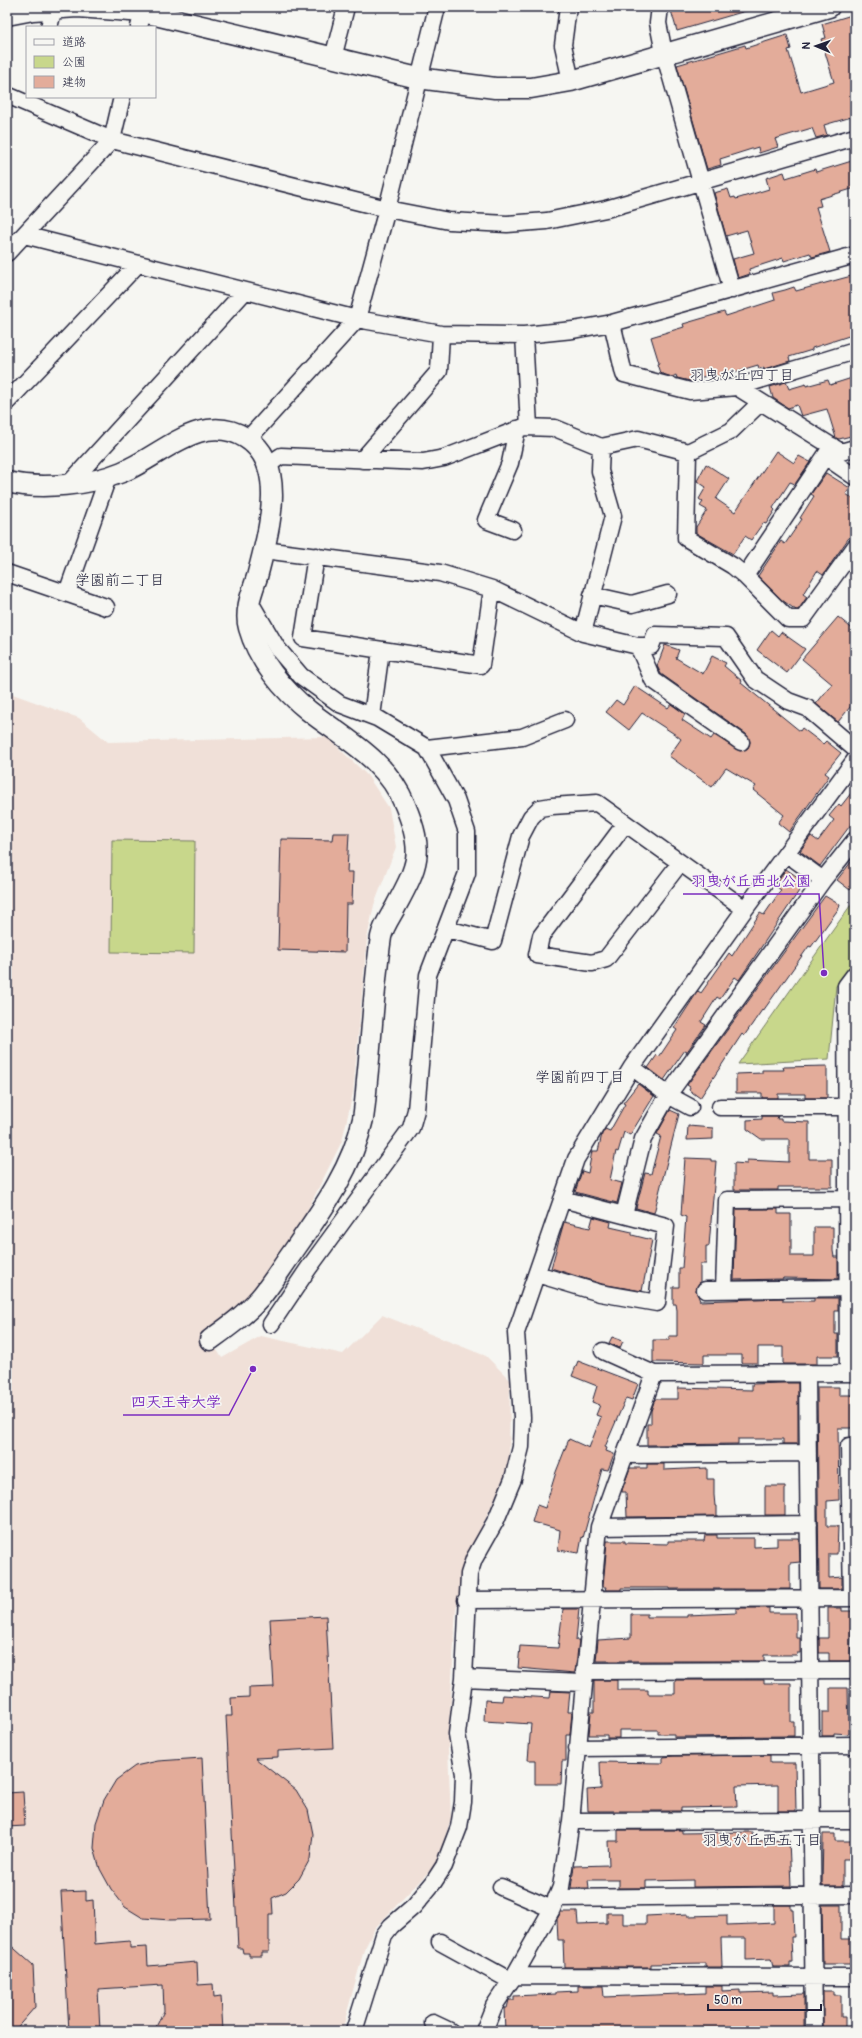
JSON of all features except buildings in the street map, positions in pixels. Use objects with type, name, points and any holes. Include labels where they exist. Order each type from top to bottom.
[{"type":"street","points":[[7,14],[52,18],[77,7],[333,58],[418,78],[496,88],[531,88],[571,81],[664,53],[829,7]]},
{"type":"street","points":[[333,58],[346,7]]},
{"type":"street","points":[[248,439],[357,319],[387,209],[418,78],[437,7]]},
{"type":"street","points":[[568,7],[563,45],[571,81]]},
{"type":"street","points":[[660,7],[658,23],[664,53],[732,290]]},
{"type":"street","points":[[9,98],[31,101],[112,140],[387,209],[449,221],[507,224],[547,221],[606,209],[855,137]]},
{"type":"street","points":[[7,253],[112,140],[122,98]]},
{"type":"street","points":[[24,235],[357,319],[441,334],[524,335],[573,330],[612,323],[855,255]]},
{"type":"street","points":[[7,402],[138,264]]},
{"type":"street","points":[[68,485],[245,291]]},
{"type":"street","points":[[612,323],[624,374],[690,391],[737,387],[855,351]]},
{"type":"street","points":[[362,460],[439,371],[441,334]]},
{"type":"street","points":[[513,530],[486,520],[510,464],[523,428],[524,335]]},
{"type":"street","points":[[737,387],[829,452],[855,477]]},
{"type":"street","points":[[268,465],[281,456],[423,462],[444,458],[523,428],[555,428],[601,446],[638,439],[688,452],[731,431],[760,403]]},
{"type":"street","points":[[8,486],[68,485],[108,477],[124,472],[190,434],[213,428],[229,430],[248,439],[259,450],[268,465],[273,496],[264,550],[250,602],[247,623],[255,648],[277,678],[307,709],[353,741],[385,770],[404,802],[418,842],[415,871],[382,933],[363,1118],[352,1152],[331,1196],[260,1298],[237,1321],[210,1340]]},
{"type":"street","points":[[583,633],[613,516],[600,471],[601,446]]},
{"type":"street","points":[[829,452],[841,452],[855,448]]},
{"type":"street","points":[[688,452],[686,538],[733,566],[788,619],[803,620],[855,546]]},
{"type":"street","points":[[745,576],[829,452]]},
{"type":"street","points":[[67,593],[108,477]]},
{"type":"street","points":[[264,550],[440,573],[492,589],[583,633],[638,646],[651,646],[655,635],[726,637],[755,679],[788,701],[807,708],[855,748]]},
{"type":"street","points":[[316,556],[303,638],[481,665],[492,589]]},
{"type":"street","points":[[7,573],[106,607]]},
{"type":"street","points":[[592,595],[632,604],[668,594]]},
{"type":"street","points":[[250,602],[277,648],[301,676],[340,704],[372,716],[427,748],[456,800],[466,832],[467,873],[447,929],[428,975],[416,1110],[411,1128],[308,1269],[271,1324]]},
{"type":"street","points":[[638,646],[653,680],[741,742]]},
{"type":"street","points":[[372,716],[381,650]]},
{"type":"street","points":[[427,748],[522,736],[565,720]]},
{"type":"street","points":[[354,2031],[384,1935],[391,1926],[414,1906],[433,1883],[446,1860],[459,1827],[463,1802],[464,1774],[457,1734],[464,1678],[466,1600],[469,1574],[474,1559],[506,1499],[520,1447],[522,1416],[516,1333],[576,1159],[632,1067],[745,909],[855,760]]},
{"type":"street","points":[[447,929],[493,941],[521,836],[531,817],[540,808],[552,806],[597,803],[745,909]]},
{"type":"street","points":[[625,824],[541,936],[537,955],[592,963],[606,959],[680,863]]},
{"type":"street","points":[[624,1215],[643,1139],[668,1095],[823,880],[855,840]]},
{"type":"street","points":[[786,853],[823,880]]},
{"type":"street","points":[[603,1351],[654,1374],[851,1373],[850,997],[846,986],[855,974]]},
{"type":"street","points":[[632,1067],[668,1095],[690,1107]]},
{"type":"street","points":[[720,1107],[851,1107]]},
{"type":"street","points":[[537,1274],[600,1293],[657,1303],[666,1226],[562,1199]]},
{"type":"street","points":[[724,1289],[727,1200],[851,1199]]},
{"type":"street","points":[[705,1290],[851,1288]]},
{"type":"street","points":[[807,1373],[812,1977],[814,2031]]},
{"type":"street","points":[[484,2031],[494,2006],[513,1979],[554,1904],[561,1887],[571,1821],[598,1527],[654,1374]]},
{"type":"street","points":[[466,1600],[854,1598],[853,1524],[849,1446],[855,1446]]},
{"type":"street","points":[[625,1455],[808,1453]]},
{"type":"street","points":[[598,1527],[809,1524]]},
{"type":"street","points":[[464,1678],[584,1677],[855,1670]]},
{"type":"street","points":[[577,1748],[855,1745]]},
{"type":"street","points":[[571,1821],[855,1820]]},
{"type":"street","points":[[501,1887],[554,1904],[812,1895],[855,1895]]},
{"type":"street","points":[[440,1942],[513,1979],[855,1977]]},
{"type":"street","points":[[433,2023],[450,2031]]},
{"type":"shaded area","points":[[7,692],[79,718],[108,742],[327,737],[367,775],[389,808],[396,847],[374,905],[367,939],[353,1093],[342,1141],[298,1229],[252,1293],[206,1332],[222,1358],[261,1336],[343,1354],[382,1315],[486,1356],[510,1380],[509,1468],[470,1552],[456,1609],[448,1747],[451,1819],[436,1864],[375,1928],[364,1950],[342,2031],[7,2031]]},
{"type":"green space","points":[[112,840],[195,841],[194,953],[111,952]]},
{"type":"green space","points":[[855,899],[855,960],[836,986],[829,1059],[738,1064]]},
{"type":"place","name":"羽曳が丘西北公園","points":[[824,973]]},
{"type":"place","name":"四天王寺大学","points":[[253,1369]]},
{"type":"district","name":"羽曳が丘四丁目","points":[[742,375]]},
{"type":"district","name":"学園前二丁目","points":[[120,580]]},
{"type":"district","name":"学園前四丁目","points":[[580,1077]]},
{"type":"district","name":"羽曳が丘西五丁目","points":[[762,1840]]}]
